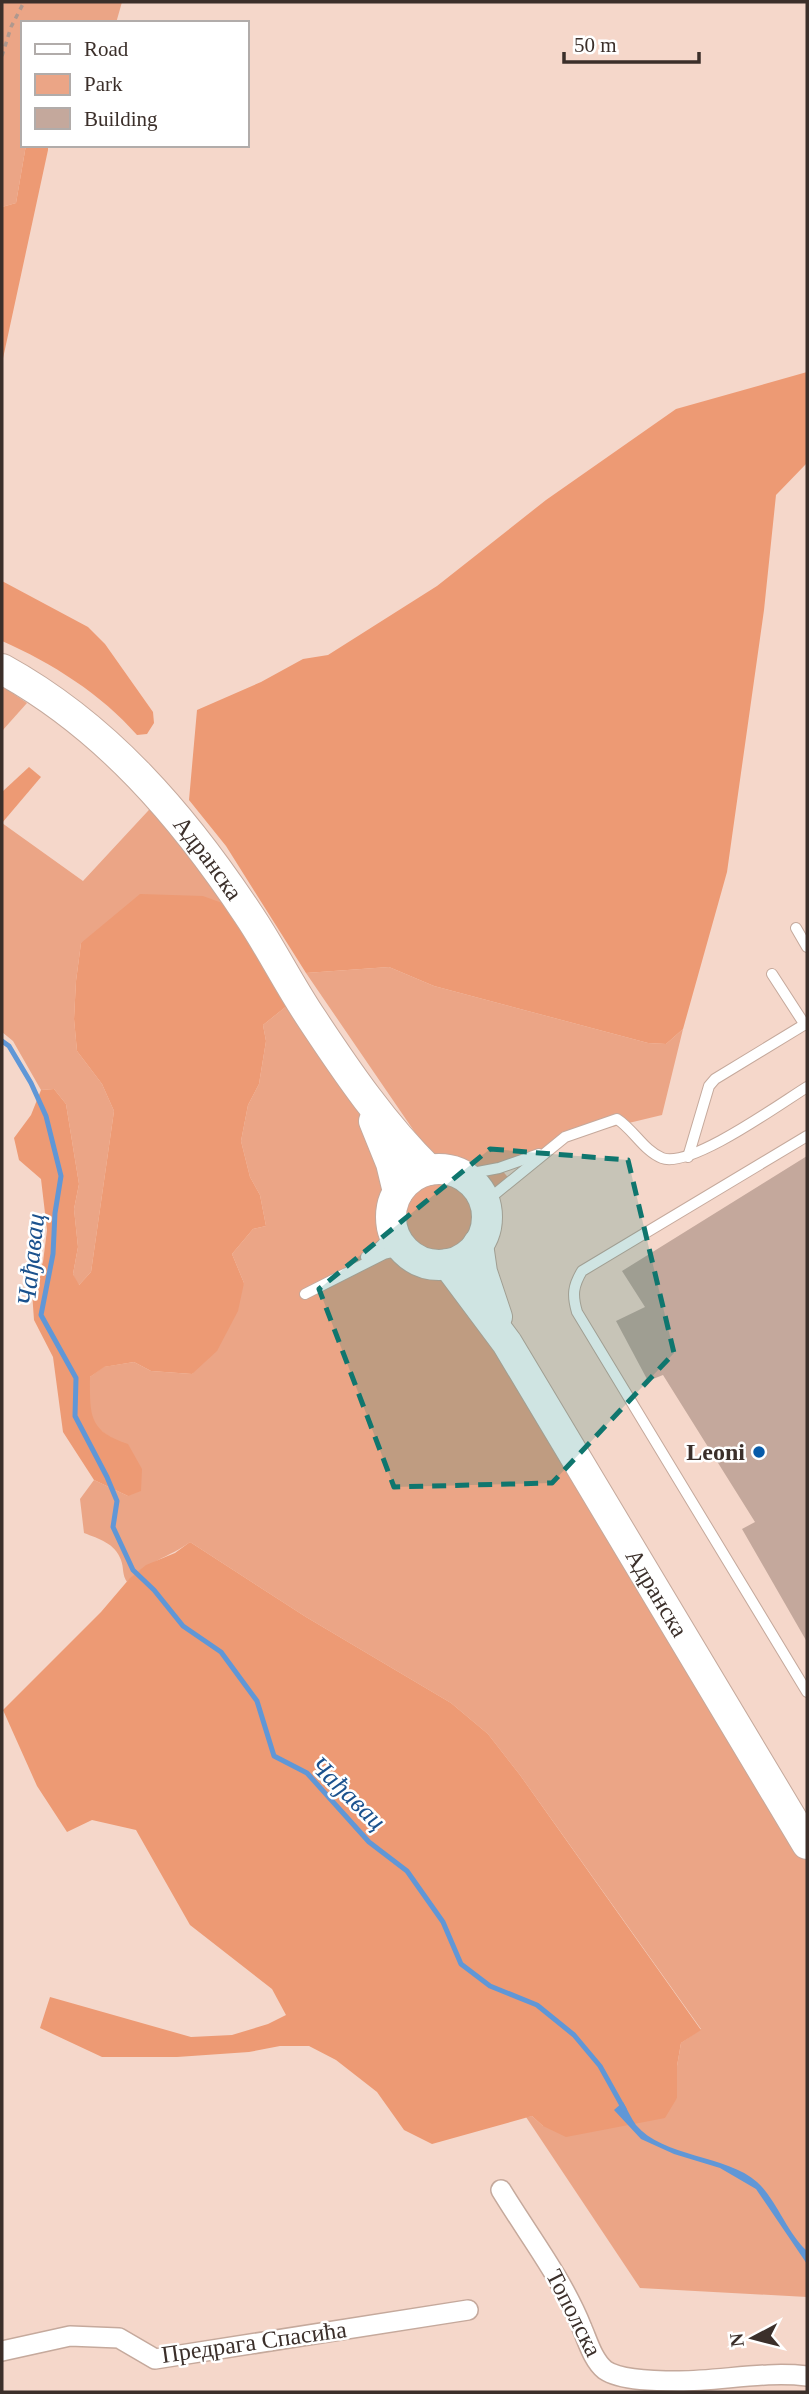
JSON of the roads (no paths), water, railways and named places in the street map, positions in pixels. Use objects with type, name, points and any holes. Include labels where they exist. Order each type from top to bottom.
[{"type":"main road","name":"Адранска","points":[[2,669],[54,702],[103,739],[167,805],[248,914],[311,1018],[363,1092],[403,1143],[429,1170]]},
{"type":"main road","name":"Адранска","points":[[363,1092],[391,1163],[398,1192]]},
{"type":"main road","points":[[429,1170],[452,1171],[462,1175],[478,1189],[484,1203],[486,1219],[483,1235],[463,1259],[448,1264],[422,1262],[411,1256],[395,1238],[391,1214],[398,1192],[408,1180],[429,1170]]},
{"type":"main road","name":"Адранска","points":[[478,1244],[485,1283],[507,1343]]},
{"type":"main road","name":"Адранска","points":[[448,1264],[507,1343],[807,1844]]},
{"type":"street","name":"Тополска","points":[[501,2190],[550,2263],[572,2303],[593,2355],[604,2369],[620,2377],[680,2381],[743,2376],[807,2376]]},
{"type":"street","name":"Предрага Спасића","points":[[2,2351],[70,2336],[120,2339],[155,2359],[468,2310]]},
{"type":"lane","points":[[796,928],[807,947]]},
{"type":"lane","points":[[688,1157],[709,1086],[715,1079],[806,1024],[772,975]]},
{"type":"lane","points":[[484,1203],[565,1137],[617,1119],[665,1160],[688,1157],[708,1148],[807,1087]]},
{"type":"lane","points":[[807,1136],[582,1271],[572,1296],[577,1312],[807,1692]]},
{"type":"lane","points":[[462,1175],[499,1168],[546,1151]]},
{"type":"lane","points":[[335,1278],[380,1248],[389,1238],[391,1226]]},
{"type":"lane","points":[[305,1294],[384,1254],[397,1251],[411,1256]]},
{"type":"water","points":[[623,2102],[636,2125],[647,2136],[678,2150],[729,2166],[757,2182],[807,2251],[807,2264],[756,2189],[720,2168],[674,2154],[641,2139],[614,2110]]},
{"type":"waterway","name":"Чађавац","points":[[2,1041],[9,1046],[31,1083],[46,1116],[61,1176],[55,1213],[53,1254],[41,1315],[76,1378],[75,1416],[117,1501],[113,1527],[133,1570],[154,1590],[183,1626],[221,1652],[257,1701],[274,1756],[307,1773],[369,1842],[407,1871],[443,1922],[461,1964],[490,1986],[537,2005],[574,2035],[600,2066],[624,2109]]},
{"type":"place","name":"Leoni","points":[[759,1452]]}]
